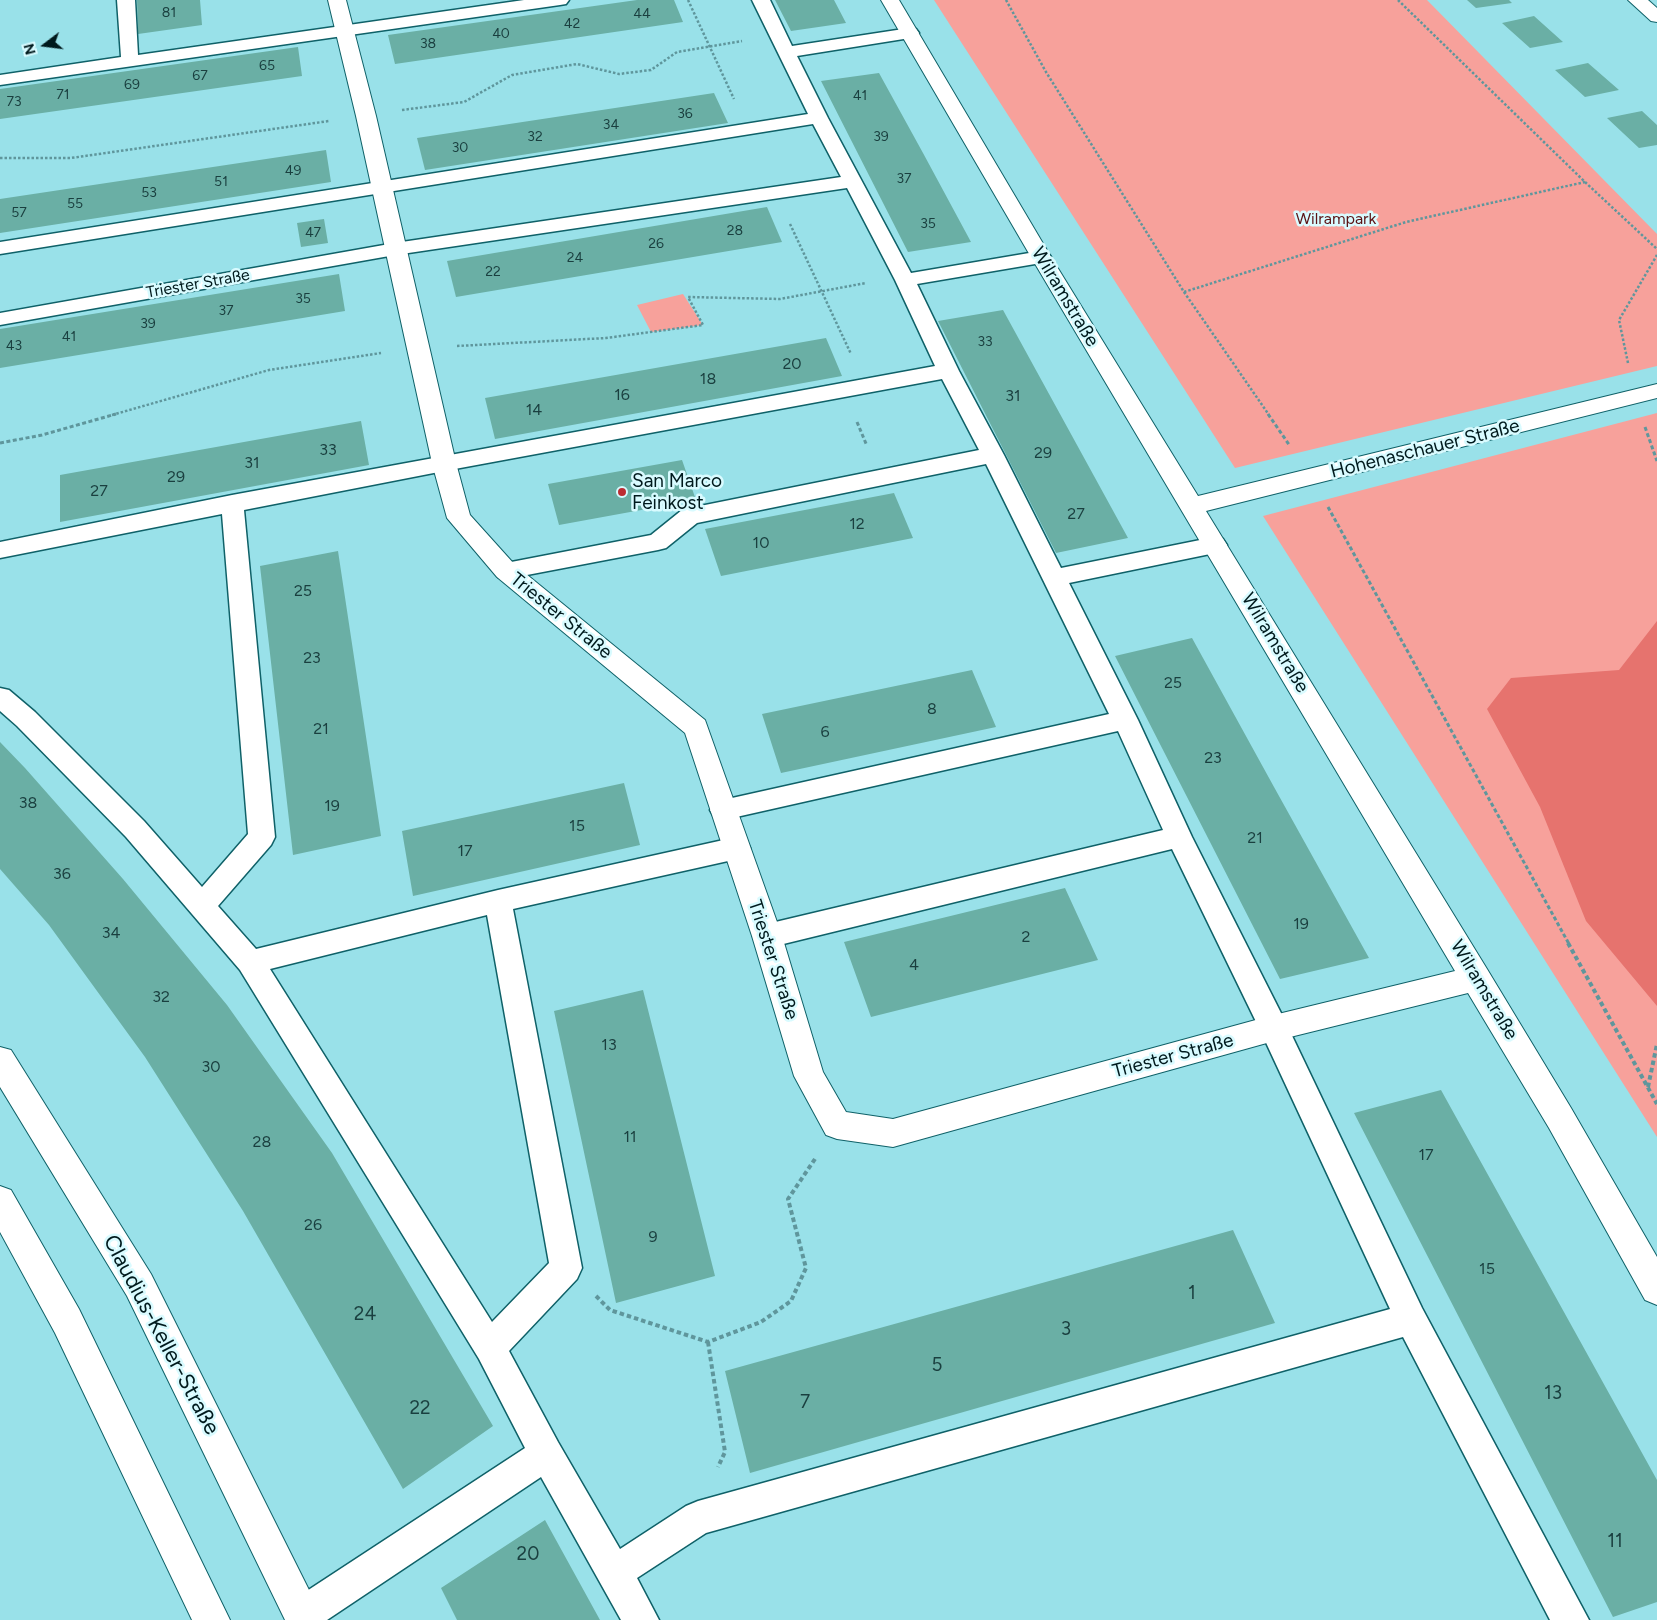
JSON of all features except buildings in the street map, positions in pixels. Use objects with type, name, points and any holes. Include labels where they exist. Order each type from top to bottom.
[{"type":"street","name":"Triester Straße","points":[[337,0],[366,116],[444,463],[459,518],[506,571],[696,727],[723,810],[768,936],[809,1076],[837,1125],[893,1133],[1274,1028],[1477,978]]},
{"type":"street","name":"Wilramstraße","points":[[890,0],[1041,257],[1477,978],[1560,1118],[1657,1289]]},
{"type":"street","points":[[1637,0],[1657,17]]},
{"type":"street","name":"Hohenaschauer Straße","points":[[1192,506],[1312,478],[1657,391]]},
{"type":"street","name":"Claudius-Keller-Straße","points":[[0,1060],[139,1285],[304,1617]]},
{"type":"street","points":[[0,1201],[67,1321],[211,1620]]},
{"type":"lane","points":[[126,0],[130,61]]},
{"type":"lane","points":[[0,80],[560,0]]},
{"type":"lane","points":[[761,0],[819,118],[854,181],[948,371],[993,455],[1054,578],[1274,1028],[1411,1319],[1561,1616]]},
{"type":"lane","points":[[783,44],[910,33]]},
{"type":"lane","points":[[0,248],[819,118]]},
{"type":"lane","points":[[395,249],[854,181]]},
{"type":"lane","name":"Triester Straße","points":[[0,319],[395,249]]},
{"type":"lane","points":[[904,279],[1041,257]]},
{"type":"lane","points":[[0,550],[232,503],[948,371]]},
{"type":"lane","points":[[506,571],[658,542],[690,516],[882,479],[993,455]]},
{"type":"lane","points":[[202,906],[262,838],[232,503]]},
{"type":"lane","points":[[1054,578],[1215,545]]},
{"type":"lane","points":[[0,697],[26,719],[134,829],[250,962],[490,1348],[546,1454],[641,1620]]},
{"type":"lane","points":[[723,810],[1124,720]]},
{"type":"lane","points":[[768,936],[1179,837]]},
{"type":"lane","points":[[250,962],[498,901],[737,848]]},
{"type":"lane","points":[[490,1348],[566,1268],[498,901]]},
{"type":"lane","points":[[614,1573],[698,1518],[1411,1319]]},
{"type":"lane","points":[[304,1617],[546,1454]]},
{"type":"path","points":[[688,0],[745,124],[739,130]]},
{"type":"path","points":[[1006,0],[1046,72],[1184,292],[1312,478],[1657,1104]]},
{"type":"path","points":[[1398,0],[1585,182],[1657,249]]},
{"type":"path","points":[[409,109],[464,102],[512,75],[577,64],[619,74],[651,70],[677,52],[709,47],[783,44]]},
{"type":"path","points":[[0,158],[71,158],[366,116]]},
{"type":"path","points":[[1184,292],[1406,222],[1585,182]]},
{"type":"path","points":[[776,194],[865,386],[853,414],[882,479]]},
{"type":"path","points":[[1657,255],[1619,320],[1634,397],[1657,461]]},
{"type":"path","points":[[0,443],[42,435],[269,370],[417,348],[606,338],[703,325],[688,297],[780,298],[904,279]]},
{"type":"path","points":[[1648,1088],[1657,1044]]},
{"type":"path","points":[[566,1268],[610,1310],[708,1342],[762,1322],[791,1300],[806,1268],[788,1199],[837,1125]]},
{"type":"path","points":[[698,1518],[724,1452],[708,1342]]},
{"type":"green space","name":"Wilrampark","points":[[934,0],[1427,0],[1657,234],[1657,366],[1235,468]]},
{"type":"green space","points":[[683,294],[703,325],[651,332],[637,305]]},
{"type":"green space","points":[[1657,413],[1657,1137],[1263,516]]},
{"type":"shaded area","points":[[1657,621],[1657,1006],[1586,921],[1540,807],[1487,709],[1511,678],[1619,670]]},
{"type":"place","name":"San Marco Feinkost","points":[[622,492]]}]
